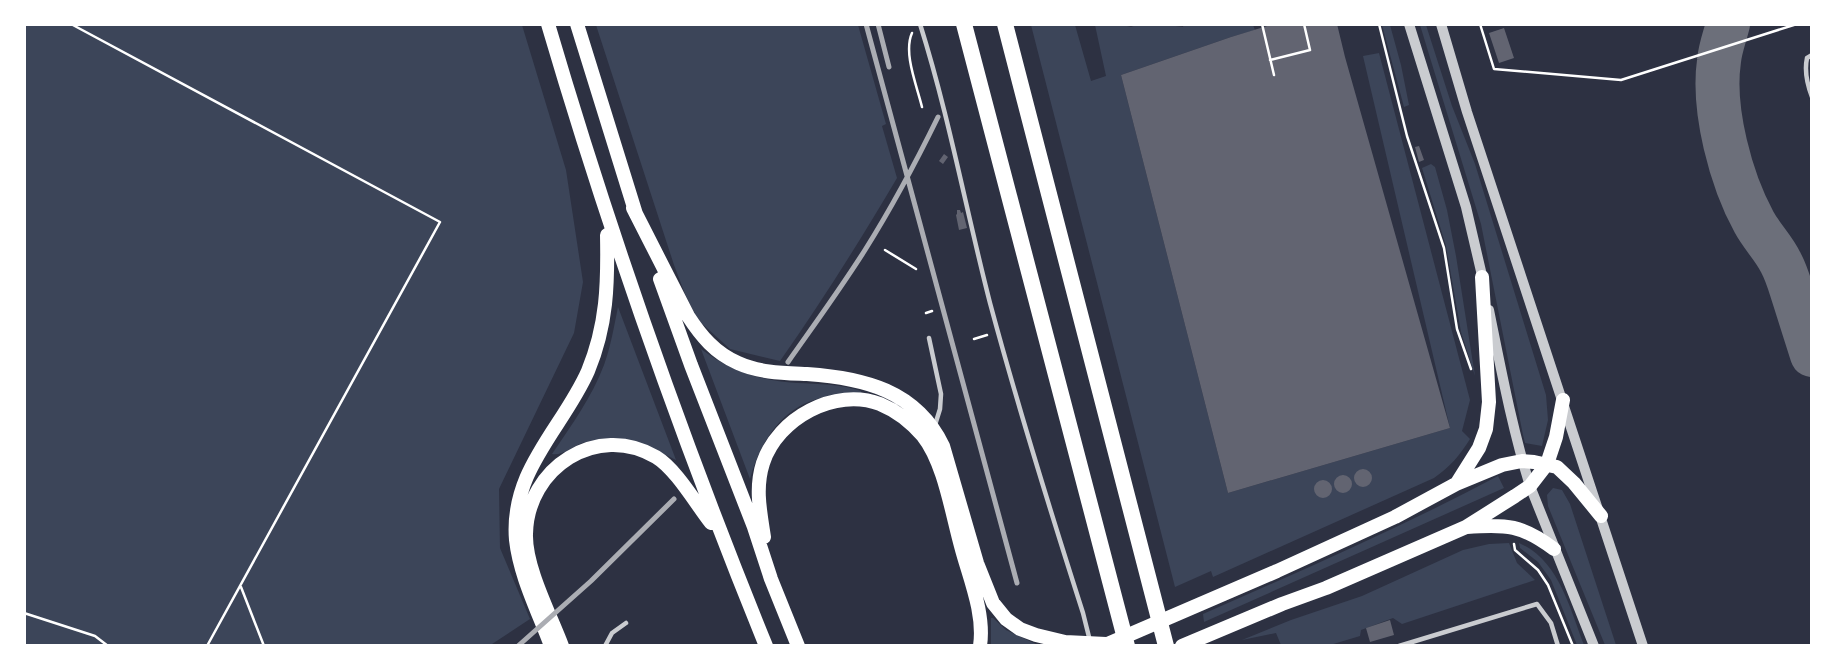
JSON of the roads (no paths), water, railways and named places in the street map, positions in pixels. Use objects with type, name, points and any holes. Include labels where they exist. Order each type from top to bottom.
[{"type":"highway","points":[[548,24],[607,219],[722,537],[766,646]]},
{"type":"highway","points":[[577,24],[633,208],[798,646]]},
{"type":"highway","points":[[964,24],[1127,646]]},
{"type":"highway","points":[[1005,24],[1166,646]]},
{"type":"highway","points":[[633,208],[688,316],[705,339],[723,355],[754,369],[828,376],[878,386],[908,403],[933,429],[943,446],[977,563],[993,603],[1006,619],[1020,629],[1051,640],[1100,645],[1277,572],[1395,517],[1457,484],[1502,465],[1522,461],[1557,467],[1601,516]]},
{"type":"highway","points":[[562,646],[519,556],[517,514],[530,469],[576,394],[595,353],[608,284],[607,219]]},
{"type":"highway","points":[[1457,484],[1479,449],[1486,429],[1489,402],[1482,277]]},
{"type":"highway","points":[[771,579],[758,503],[758,490],[770,447],[793,421],[825,404],[859,400],[879,404],[909,422],[927,441],[939,465],[975,598],[980,621],[980,646]]},
{"type":"highway","points":[[1182,646],[1466,527],[1530,486],[1547,464],[1556,437],[1563,400]]},
{"type":"highway","points":[[551,646],[530,577],[526,521],[530,505],[545,476],[563,461],[598,447],[628,447],[657,458],[668,467],[722,537]]},
{"type":"highway","points":[[1466,527],[1494,525],[1517,528],[1537,536],[1554,549]]},
{"type":"street","points":[[1409,24],[1466,207],[1522,461],[1594,646]]},
{"type":"street","points":[[1441,24],[1467,112],[1643,646]]},
{"type":"lane","points":[[920,24],[933,65],[989,300],[1015,393],[1083,613],[1100,645]]},
{"type":"lane","points":[[1811,55],[1807,58],[1805,67],[1811,97]]},
{"type":"lane","points":[[929,338],[941,394],[940,409],[933,429]]},
{"type":"lane","points":[[1399,646],[1537,604],[1551,623],[1558,646]]},
{"type":"lane","points":[[605,646],[612,633],[626,623]]},
{"type":"railway","points":[[866,24],[1017,583]]},
{"type":"railway","points":[[878,24],[889,67]]},
{"type":"railway","points":[[788,362],[875,234],[938,117]]},
{"type":"railway","points":[[518,646],[591,581],[674,499]]}]
